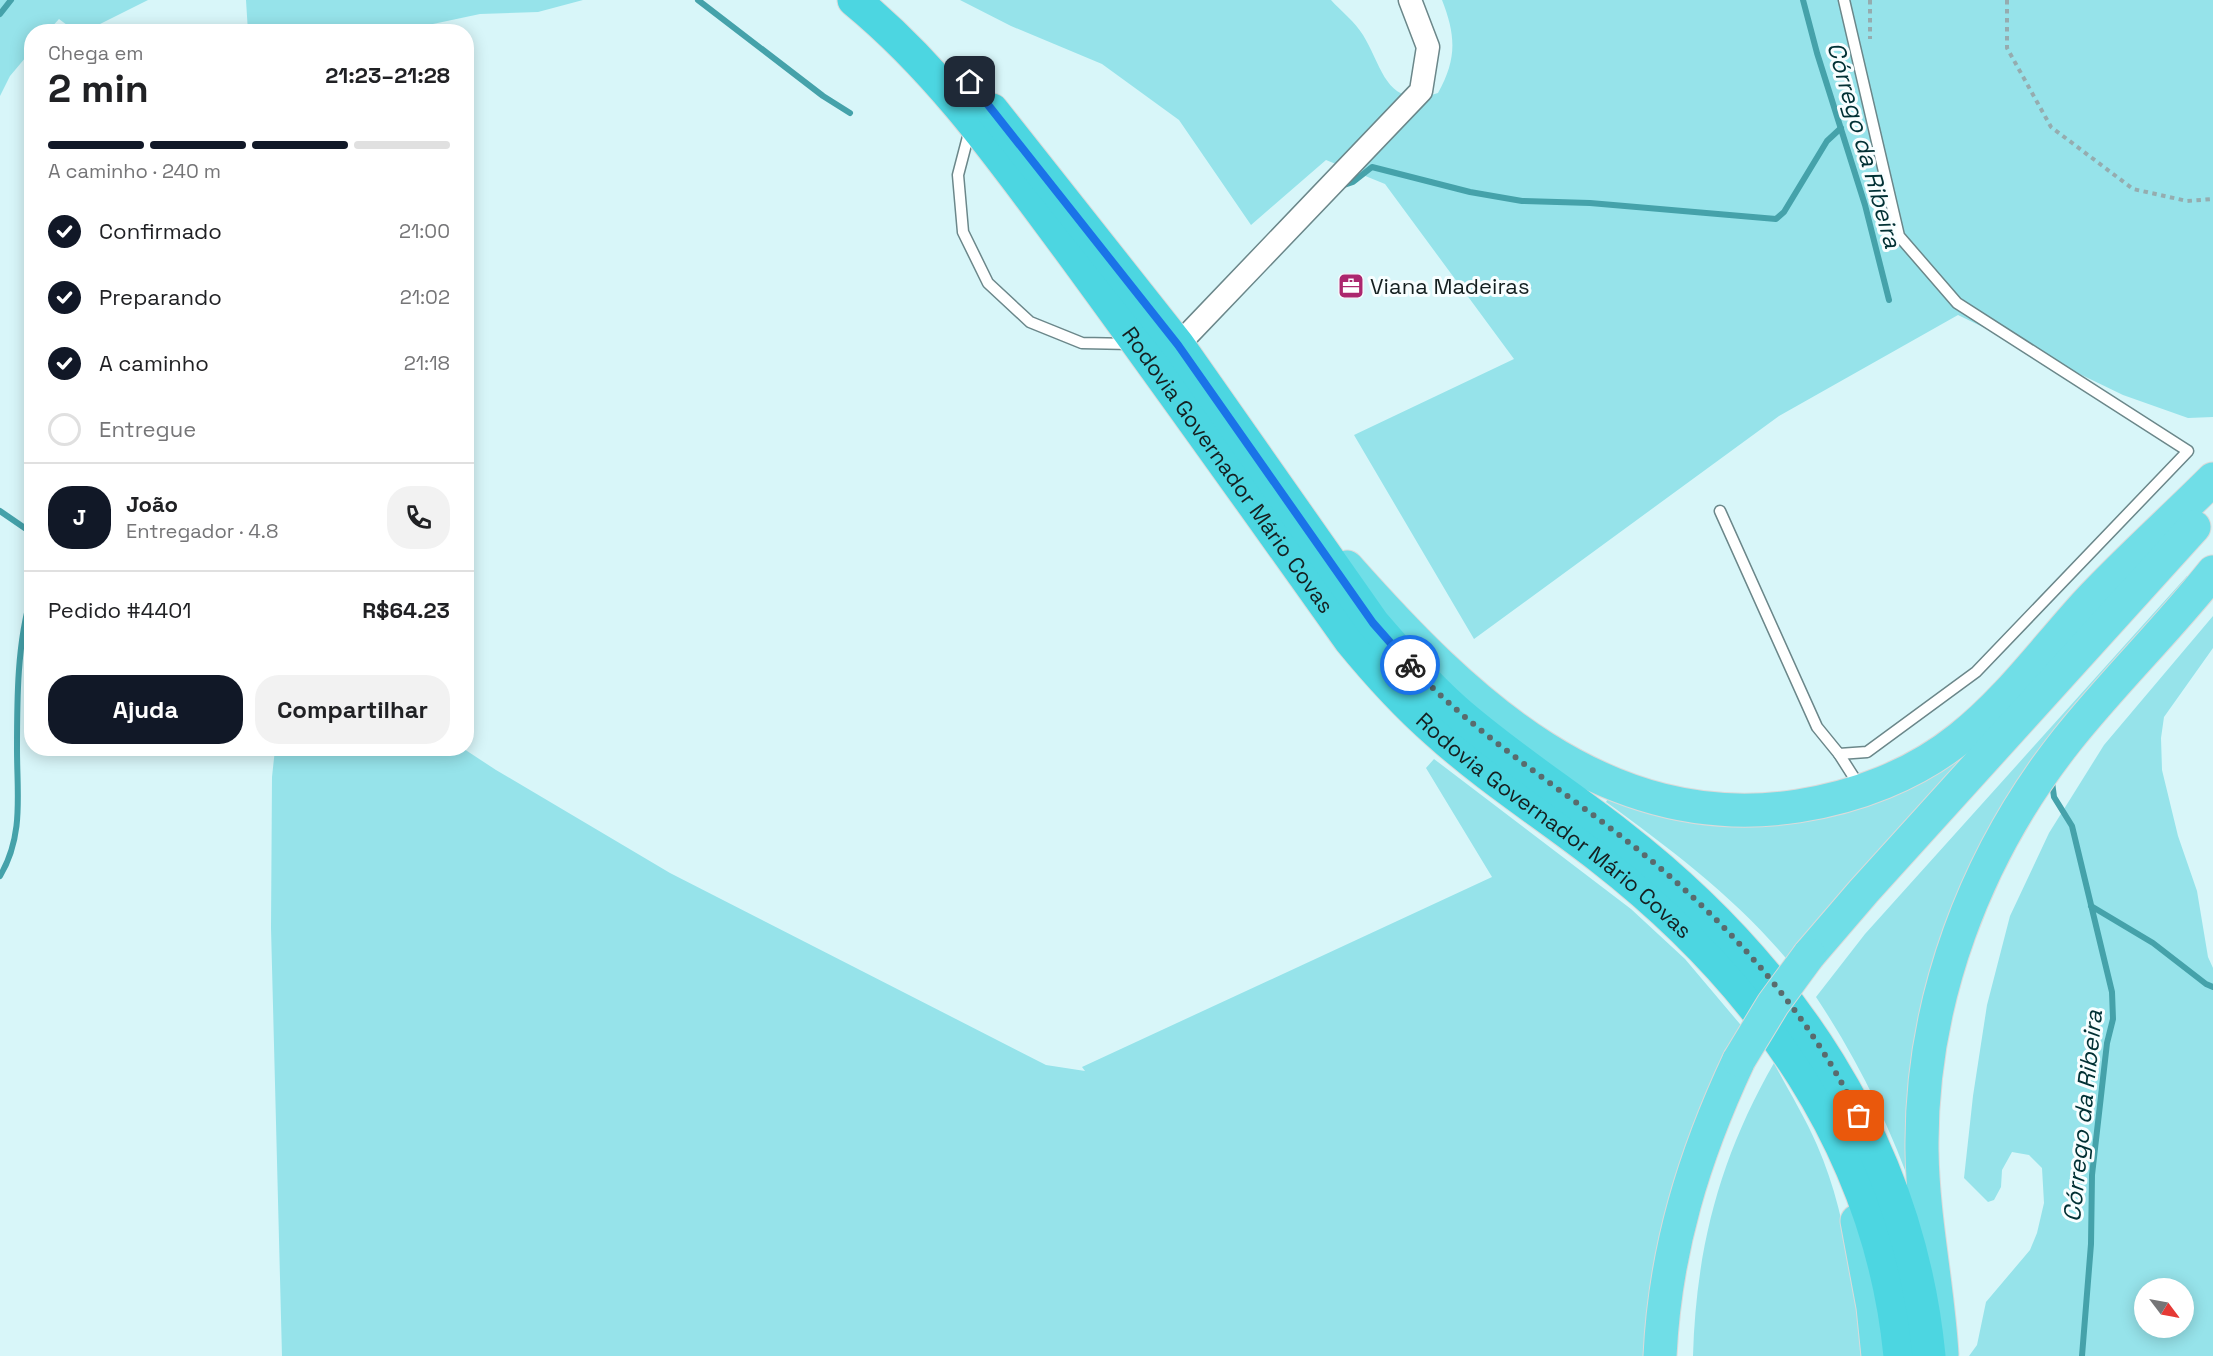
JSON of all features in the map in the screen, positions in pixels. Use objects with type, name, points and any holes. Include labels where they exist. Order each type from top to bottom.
[{"type":"highway","name":"Rodovia Governador Mário Covas","points":[[854,0],[904,45],[973,120],[1139,345],[1350,640],[1378,674],[1414,711],[1468,759],[1600,857],[1682,927],[1732,978],[1757,1008],[1812,1089],[1842,1147],[1868,1212],[1887,1280],[1900,1356]]},
{"type":"highway","name":"Rodovia Governador Mário Covas","points":[[888,0],[958,68],[1178,345],[1373,623],[1427,684],[1486,736],[1618,834],[1687,892],[1753,958],[1798,1015],[1850,1096],[1883,1168],[1916,1273],[1929,1356]]},
{"type":"highway","points":[[1236,429],[1340,559],[1438,664],[1499,717],[1561,759],[1629,791],[1702,809],[1731,811],[1785,808],[1862,790],[1932,758],[1984,718],[2087,603],[2213,479]]},
{"type":"highway","points":[[1817,961],[1850,906],[2213,506]]},
{"type":"highway","points":[[1683,1356],[1692,1269],[1706,1194],[1748,1065],[1773,1004],[1878,904],[2213,535]]},
{"type":"highway","points":[[1942,1356],[1936,1290],[1925,1224],[1922,1149],[1924,1105],[1936,1016],[1961,929],[1995,849],[2039,777],[2098,703],[2213,573]]},
{"type":"highway","points":[[1660,1356],[1671,1260],[1687,1189],[1711,1123],[1748,1065]]},
{"type":"highway","points":[[1812,1089],[1836,1151],[1858,1224],[1873,1307],[1878,1356]]},
{"type":"street","points":[[1178,345],[1421,91],[1428,46],[1410,0]]},
{"type":"lane","points":[[1839,754],[1867,752],[1976,672],[2188,451],[1957,303],[1899,236],[1844,0]]},
{"type":"lane","points":[[973,120],[958,176],[963,232],[988,283],[1030,322],[1082,343],[1139,345]]},
{"type":"lane","points":[[1720,511],[1817,727],[1839,754],[1862,790]]},
{"type":"path","points":[[2007,0],[2007,48],[2050,127],[2133,189],[2187,201],[2213,199]]},
{"type":"shaded area","points":[[0,0],[148,0],[100,24],[66,24],[59,19],[54,24],[24,24],[24,59],[10,76],[0,96]]},
{"type":"shaded area","points":[[246,0],[583,0],[538,12],[480,14],[433,24],[248,24]]},
{"type":"shaded area","points":[[960,0],[1331,0],[1360,30],[1389,83],[1397,91],[1407,96],[1421,97],[1438,93],[1449,69],[1452,36],[1442,0],[2213,0],[2213,417],[2188,418],[2123,395],[1958,315],[1779,416],[1474,639],[1354,435],[1514,359],[1385,184],[1326,160],[1251,225],[1179,120],[1102,64],[1011,26]]},
{"type":"shaded area","points":[[2187,576],[2193,581],[1974,875],[1915,1197],[1872,1094],[1846,1045],[1816,997],[1865,934]]},
{"type":"shaded area","points":[[2213,616],[2213,648],[2164,717],[2161,738],[2162,770],[2178,836],[2197,891],[2208,957],[2213,968],[2213,1356],[1969,1356],[1977,1345],[1986,1302],[2030,1250],[2037,1233],[2044,1203],[2042,1168],[2029,1155],[2012,1152],[2002,1170],[2001,1187],[1994,1200],[1988,1202],[1964,1178],[1973,1096],[1987,1005],[2010,916],[2049,833],[2104,745]]},
{"type":"shaded area","points":[[1980,737],[1790,963],[1727,897],[1655,838],[1606,802],[1611,794],[1729,819]]},
{"type":"shaded area","points":[[274,756],[474,756],[670,873],[1046,1065],[1085,1071],[1082,1067],[1492,877],[1426,768],[1434,759],[1631,909],[1685,959],[1745,1030],[1647,1356],[282,1356],[271,928],[272,777]]},
{"type":"shaded area","points":[[1774,1063],[1812,1135],[1835,1196],[1852,1275],[1862,1356],[1693,1356],[1699,1278],[1714,1204],[1739,1133]]},
{"type":"waterway","points":[[0,14],[11,0]]},
{"type":"waterway","points":[[698,0],[823,96],[850,113]]},
{"type":"waterway","name":"Córrego da Ribeira","points":[[1803,0],[1817,53],[1865,205],[1889,300]]},
{"type":"waterway","points":[[1341,186],[1353,182],[1372,167],[1470,192],[1522,201],[1590,203],[1776,219],[1784,212],[1827,141],[1841,128]]},
{"type":"waterway","points":[[0,511],[24,528]]},
{"type":"waterway","points":[[0,876],[13,846],[18,814],[18,691],[24,627]]},
{"type":"waterway","name":"Córrego da Ribeira","points":[[2052,782],[2054,797],[2072,826],[2112,992],[2113,1019],[2107,1043],[2092,1175],[2091,1244],[2082,1356]]},
{"type":"waterway","points":[[2091,906],[2153,943],[2213,987]]},
{"type":"way so far","points":[[1410,665],[1456,711],[1618,834],[1670,877],[1725,928],[1780,990],[1805,1024],[1850,1096],[1859,1116]]},
{"type":"place","name":"Viana Madeiras","points":[[1351,286]]},
{"type":"route","points":[[970,82],[1178,345],[1373,623],[1410,665]]}]
